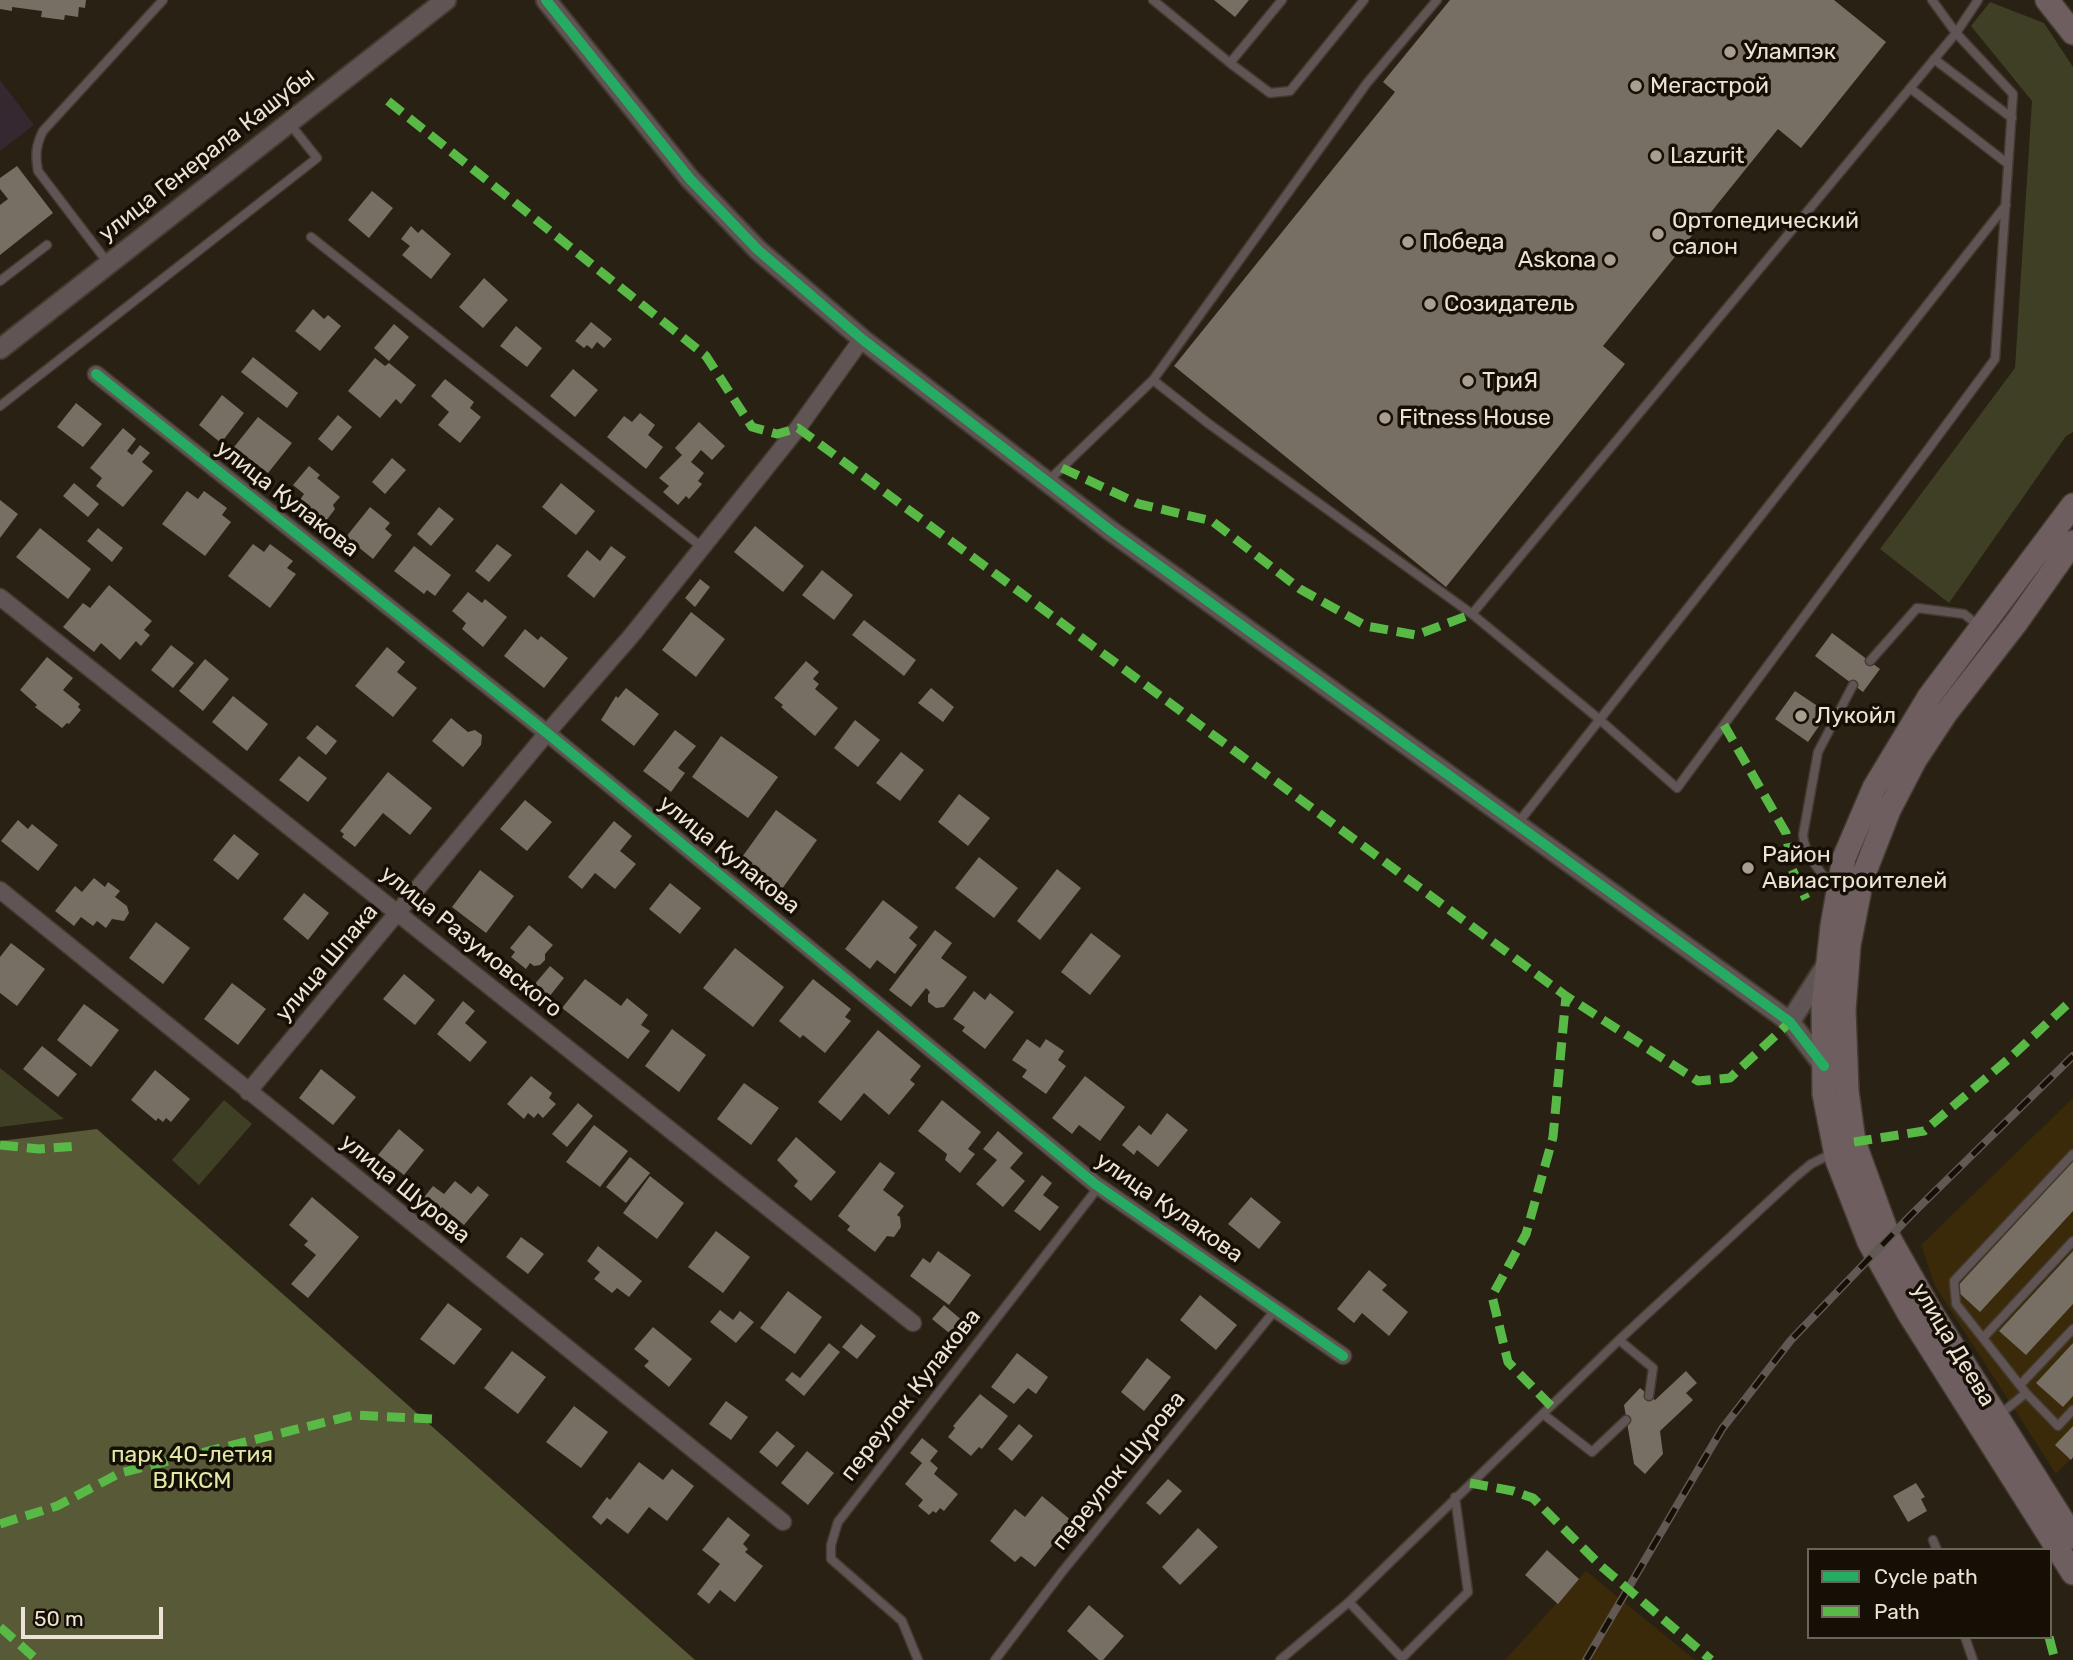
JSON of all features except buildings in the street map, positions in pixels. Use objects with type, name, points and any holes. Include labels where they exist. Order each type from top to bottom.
[{"type":"main road","points":[[2047,0],[2073,33]]},
{"type":"main road","points":[[2073,505],[1929,698],[1874,788],[1844,858],[1823,1007],[1824,1094],[1844,1147],[1869,1242],[1908,1312],[2073,1573]]},
{"type":"main road","points":[[1844,1147],[1847,1091],[1843,1010],[1845,974],[1862,880],[1871,850],[1915,760],[1946,713],[2073,542]]},
{"type":"main road","name":"улица Деева","points":[[1844,1147],[1889,1238],[1931,1312],[2073,1537]]},
{"type":"street","name":"улица Генерала Кашубы","points":[[0,349],[446,0]]},
{"type":"street","points":[[546,0],[690,179],[758,250],[862,339],[1111,531],[1790,1022],[1824,1066]]},
{"type":"street","name":"улица Шпака","points":[[248,1092],[703,548],[798,428],[862,339]]},
{"type":"street","name":"улица Кулакова","points":[[96,374],[547,733],[1095,1184],[1343,1356]]},
{"type":"street","name":"улица Разумовского","points":[[0,597],[913,1323]]},
{"type":"street","name":"улица Шурова","points":[[0,890],[783,1522]]},
{"type":"street","points":[[1790,1022],[1829,961]]},
{"type":"lane","points":[[108,263],[38,171],[35,157],[37,143],[43,131],[163,0]]},
{"type":"lane","points":[[1153,0],[1270,93],[1290,92],[1364,0]]},
{"type":"lane","points":[[1230,63],[1282,0]]},
{"type":"lane","points":[[1047,482],[1153,380],[1367,83],[1437,0]]},
{"type":"lane","points":[[1153,380],[1209,425],[1472,614],[1600,719],[1677,788],[1995,359],[2013,94],[1956,33],[1931,0]]},
{"type":"lane","points":[[1472,614],[1956,33],[1978,0]]},
{"type":"lane","points":[[1934,59],[2012,118]]},
{"type":"lane","points":[[1910,88],[2008,164]]},
{"type":"lane","points":[[0,406],[317,158],[288,122]]},
{"type":"lane","points":[[1518,823],[2006,205]]},
{"type":"lane","points":[[311,237],[703,548]]},
{"type":"lane","points":[[0,281],[47,245]]},
{"type":"lane","points":[[1870,661],[1917,608],[1964,614],[1981,628]]},
{"type":"lane","points":[[1838,894],[1813,862],[1804,846],[1803,835],[1818,752],[1853,685]]},
{"type":"lane","points":[[1280,1660],[1349,1602],[1619,1340],[1793,1179],[1811,1164],[1844,1147]]},
{"type":"lane","points":[[2073,1154],[1954,1282],[1956,1304],[2026,1394],[2058,1426],[2073,1410]]},
{"type":"lane","name":"переулок Кулакова","points":[[918,1660],[902,1621],[831,1559],[831,1545],[838,1522],[1097,1189]]},
{"type":"lane","points":[[1983,1338],[2073,1241]]},
{"type":"lane","name":"переулок Шурова","points":[[996,1660],[1062,1572],[1276,1309]]},
{"type":"lane","points":[[2020,1385],[2073,1329]]},
{"type":"lane","points":[[1619,1340],[1653,1368],[1649,1396]]},
{"type":"lane","points":[[1997,1417],[2026,1394]]},
{"type":"lane","points":[[1543,1414],[1592,1452],[1626,1420]]},
{"type":"lane","points":[[1349,1602],[1402,1658],[1468,1592],[1455,1497]]},
{"type":"lane","points":[[1934,1540],[1936,1548]]},
{"type":"lane","points":[[1966,1639],[1973,1660]]},
{"type":"shaded area","points":[[1990,2],[2044,23],[2073,67],[2073,432],[2066,436],[1949,603],[1880,549],[2015,368],[2032,101],[1971,26]]},
{"type":"shaded area","points":[[0,80],[34,125],[0,151]]},
{"type":"shaded area","points":[[0,1068],[64,1119],[0,1127]]},
{"type":"shaded area","points":[[2073,1098],[2073,1457],[2056,1474],[1935,1286],[1921,1245]]},
{"type":"shaded area","points":[[224,1100],[252,1124],[199,1185],[172,1160]]},
{"type":"shaded area","points":[[1586,1571],[1695,1660],[1505,1660]]},
{"type":"green space","name":"парк 40-летия ВЛКСМ","points":[[97,1129],[695,1660],[0,1660],[0,1141]]},
{"type":"railway","points":[[1586,1660],[1722,1429],[1791,1340],[1911,1215],[2073,1056]]},
{"type":"marked path","points":[[388,101],[706,356],[752,427],[777,434],[798,428],[1566,996],[1698,1081],[1730,1078],[1790,1022]]},
{"type":"marked path","points":[[1062,468],[1139,504],[1212,521],[1300,589],[1366,626],[1416,635],[1472,614]]},
{"type":"marked path","points":[[1724,725],[1786,833],[1792,869],[1806,899]]},
{"type":"marked path","points":[[1551,1406],[1508,1362],[1492,1296],[1526,1234],[1553,1137],[1566,996]]},
{"type":"marked path","points":[[1854,1142],[1924,1131],[2012,1056],[2073,999]]},
{"type":"marked path","points":[[0,1145],[39,1149],[77,1146]]},
{"type":"marked path","points":[[0,1524],[57,1506],[120,1473],[354,1415],[434,1419]]},
{"type":"marked path","points":[[1470,1483],[1513,1491],[1533,1498],[1601,1566],[1711,1660]]},
{"type":"marked path","points":[[0,1627],[37,1660]]},
{"type":"marked path","points":[[2050,1639],[2055,1660]]},
{"type":"cycle path","points":[[546,0],[690,179],[758,250],[862,339],[1111,531],[1790,1022],[1824,1066]]},
{"type":"cycle path","points":[[96,374],[547,733],[1095,1184],[1343,1356]]},
{"type":"place","name":"Улампэк","points":[[1730,52]]},
{"type":"place","name":"Мегастрой","points":[[1636,86]]},
{"type":"place","name":"Lazurit","points":[[1656,156]]},
{"type":"place","name":"Ортопедический салон","points":[[1658,234]]},
{"type":"place","name":"Победа","points":[[1408,242]]},
{"type":"place","name":"Askona","points":[[1610,260]]},
{"type":"place","name":"Созидатель","points":[[1430,304]]},
{"type":"place","name":"ТриЯ","points":[[1468,381]]},
{"type":"place","name":"Fitness House","points":[[1385,418]]},
{"type":"place","name":"Лукойл","points":[[1801,716]]},
{"type":"place","name":"Район Авиастроителей","points":[[1748,868]]}]
